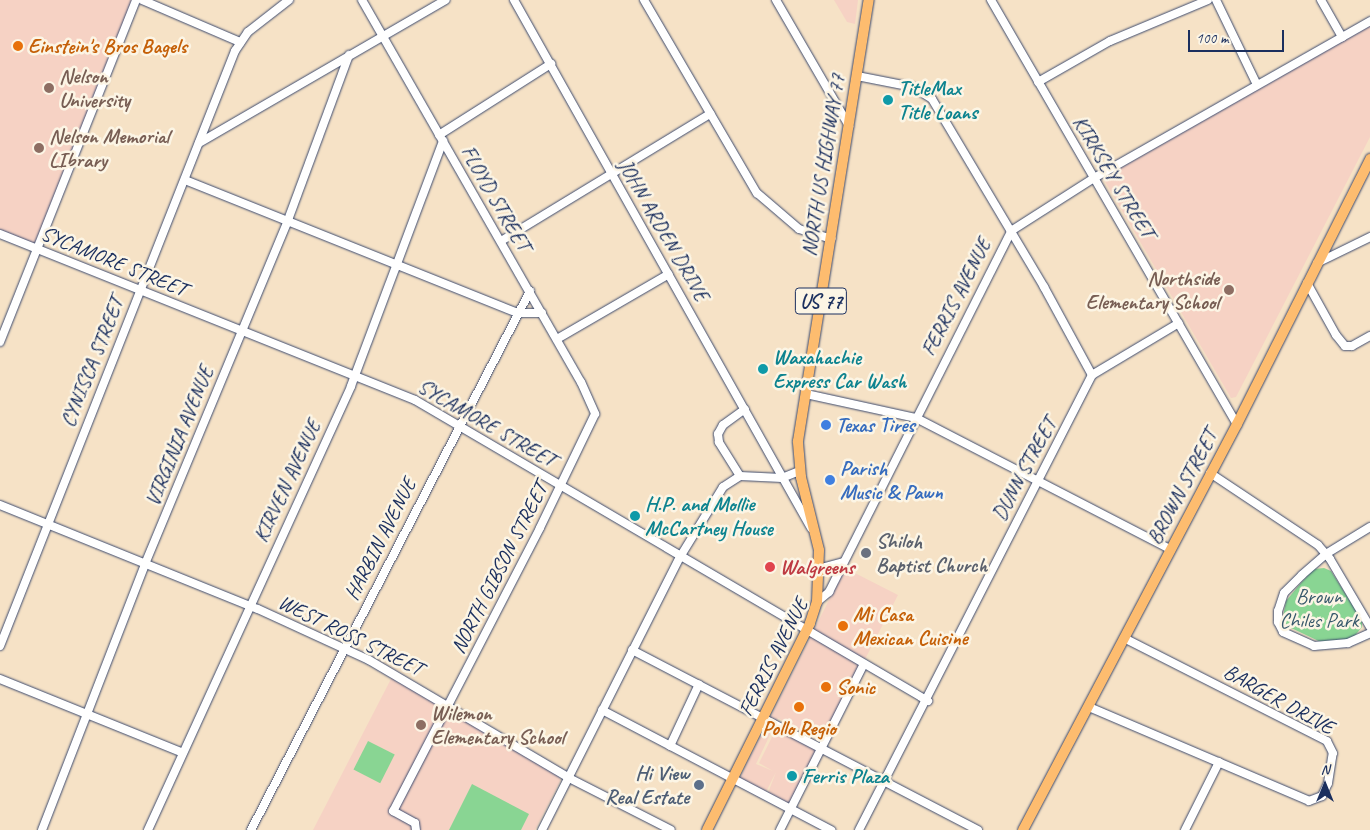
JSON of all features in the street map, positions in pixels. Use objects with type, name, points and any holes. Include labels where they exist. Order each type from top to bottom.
[{"type":"main road","name":"NORTH US HIGHWAY 77","points":[[817,602],[821,568],[818,539],[800,471],[798,441],[869,0]]},
{"type":"main road","name":"BROWN STREET","points":[[1023,830],[1237,424],[1370,159]]},
{"type":"main road","name":"FERRIS AVENUE","points":[[707,830],[806,630],[817,602]]},
{"type":"street","points":[[0,342],[136,0]]},
{"type":"street","points":[[142,0],[240,42]]},
{"type":"street","name":"CYNISCA STREET","points":[[0,646],[46,522],[240,42],[289,0]]},
{"type":"street","name":"FLOYD STREET","points":[[362,0],[557,339],[593,404],[595,416]]},
{"type":"street","points":[[199,143],[446,0]]},
{"type":"street","name":"JOHN ARDEN DRIVE","points":[[514,0],[818,539]]},
{"type":"street","points":[[644,0],[710,114],[762,198],[800,229],[831,239]]},
{"type":"street","points":[[776,0],[849,126]]},
{"type":"street","points":[[992,2],[1001,0]]},
{"type":"street","points":[[1038,82],[1110,41],[1208,0]]},
{"type":"street","points":[[1216,0],[1257,85]]},
{"type":"street","points":[[1321,0],[1342,37]]},
{"type":"street","name":"KIRKSEY STREET","points":[[992,2],[1237,424]]},
{"type":"street","name":"FERRIS AVENUE","points":[[817,602],[827,596],[1011,231],[1094,178],[1370,21]]},
{"type":"street","name":"VIRGINIA AVENUE","points":[[42,830],[146,564],[288,220],[350,55]]},
{"type":"street","points":[[441,138],[551,64]]},
{"type":"street","points":[[857,76],[913,87],[932,99],[1011,231],[1092,374],[1179,324]]},
{"type":"street","points":[[501,241],[710,114]]},
{"type":"street","name":"KIRVEN AVENUE","points":[[148,830],[355,375],[397,264],[441,138]]},
{"type":"street","points":[[185,180],[518,313],[542,313]]},
{"type":"street","name":"SYCAMORE STREET","points":[[0,234],[140,291],[242,329],[415,400],[928,701]]},
{"type":"street","points":[[1317,264],[1370,237]]},
{"type":"street","points":[[557,339],[669,274]]},
{"type":"street","points":[[1308,283],[1336,335],[1345,346],[1352,346],[1370,336]]},
{"type":"street","name":"HARBIN AVENUE","points":[[251,830],[530,291]]},
{"type":"street","name":"DUNN STREET","points":[[859,830],[928,701],[1092,374]]},
{"type":"street","points":[[806,394],[916,418],[1170,549]]},
{"type":"street","points":[[740,476],[719,442],[718,434],[722,425],[745,409]]},
{"type":"street","name":"NORTH GIBSON STREET","points":[[417,828],[393,811],[561,486],[595,416]]},
{"type":"street","points":[[542,830],[680,557],[722,487],[740,476],[782,478],[800,471]]},
{"type":"street","points":[[1210,473],[1243,492],[1326,554],[1370,627]]},
{"type":"street","name":"WEST ROSS STREET","points":[[0,505],[249,605],[345,649],[448,704],[569,778],[671,830]]},
{"type":"street","points":[[1370,527],[1326,554],[1284,592],[1278,611],[1278,622],[1290,636],[1314,646],[1348,643],[1370,634]]},
{"type":"street","points":[[821,568],[843,562]]},
{"type":"street","name":"BARGER DRIVE","points":[[1089,707],[1314,801],[1322,796],[1328,783],[1333,749],[1312,732],[1124,638]]},
{"type":"street","points":[[632,650],[822,747],[978,830]]},
{"type":"street","points":[[780,830],[864,664]]},
{"type":"street","points":[[0,679],[183,754]]},
{"type":"street","points":[[670,746],[699,684]]},
{"type":"street","points":[[602,710],[831,830]]},
{"type":"street","points":[[1185,830],[1219,762]]},
{"type":"shaded area","name":"Nelson University","points":[[0,0],[132,0],[35,244],[0,230]]},
{"type":"shaded area","points":[[834,0],[858,0],[855,24],[847,22]]},
{"type":"shaded area","name":"Northside Elementary School","points":[[1370,25],[1370,137],[1236,397],[1231,398],[1103,178]]},
{"type":"shaded area","points":[[845,568],[898,595],[823,741],[778,718],[756,764],[773,771],[759,763],[777,727],[818,749],[790,804],[768,793],[776,772],[766,792],[740,778]]},
{"type":"shaded area","name":"Wilemon Elementary School","points":[[392,677],[559,776],[560,781],[535,830],[313,830]]},
{"type":"green space","name":"Brown Chiles Park","points":[[1324,568],[1331,571],[1362,620],[1362,627],[1353,638],[1327,645],[1287,626],[1283,617],[1286,601],[1300,584],[1314,569]]},
{"type":"green space","points":[[368,741],[395,755],[380,783],[353,770]]},
{"type":"green space","points":[[472,784],[529,814],[521,830],[449,830]]},
{"type":"place","name":"Einstein's Bros Bagels","points":[[18,46]]},
{"type":"place","name":"Nelson University","points":[[49,88]]},
{"type":"place","name":"TitleMax Title Loans","points":[[888,100]]},
{"type":"place","name":"Nelson Memorial LIbrary","points":[[39,148]]},
{"type":"place","name":"Northside Elementary School","points":[[1229,290]]},
{"type":"place","name":"Waxahachie Express Car Wash","points":[[763,369]]},
{"type":"place","name":"Texas Tires","points":[[826,425]]},
{"type":"place","name":"Parish Music & Pawn","points":[[830,480]]},
{"type":"place","name":"H.P. and Mollie McCartney House","points":[[635,516]]},
{"type":"place","name":"Shiloh Baptist Church","points":[[866,553]]},
{"type":"place","name":"Walgreens","points":[[770,567]]},
{"type":"place","name":"Mi Casa Mexican Cuisine","points":[[843,626]]},
{"type":"place","name":"Sonic","points":[[826,687]]},
{"type":"place","name":"Pollo Regio","points":[[799,707]]},
{"type":"place","name":"Wilemon Elementary School","points":[[421,725]]},
{"type":"place","name":"Ferris Plaza","points":[[792,776]]},
{"type":"place","name":"Hi View Real Estate","points":[[699,785]]}]
